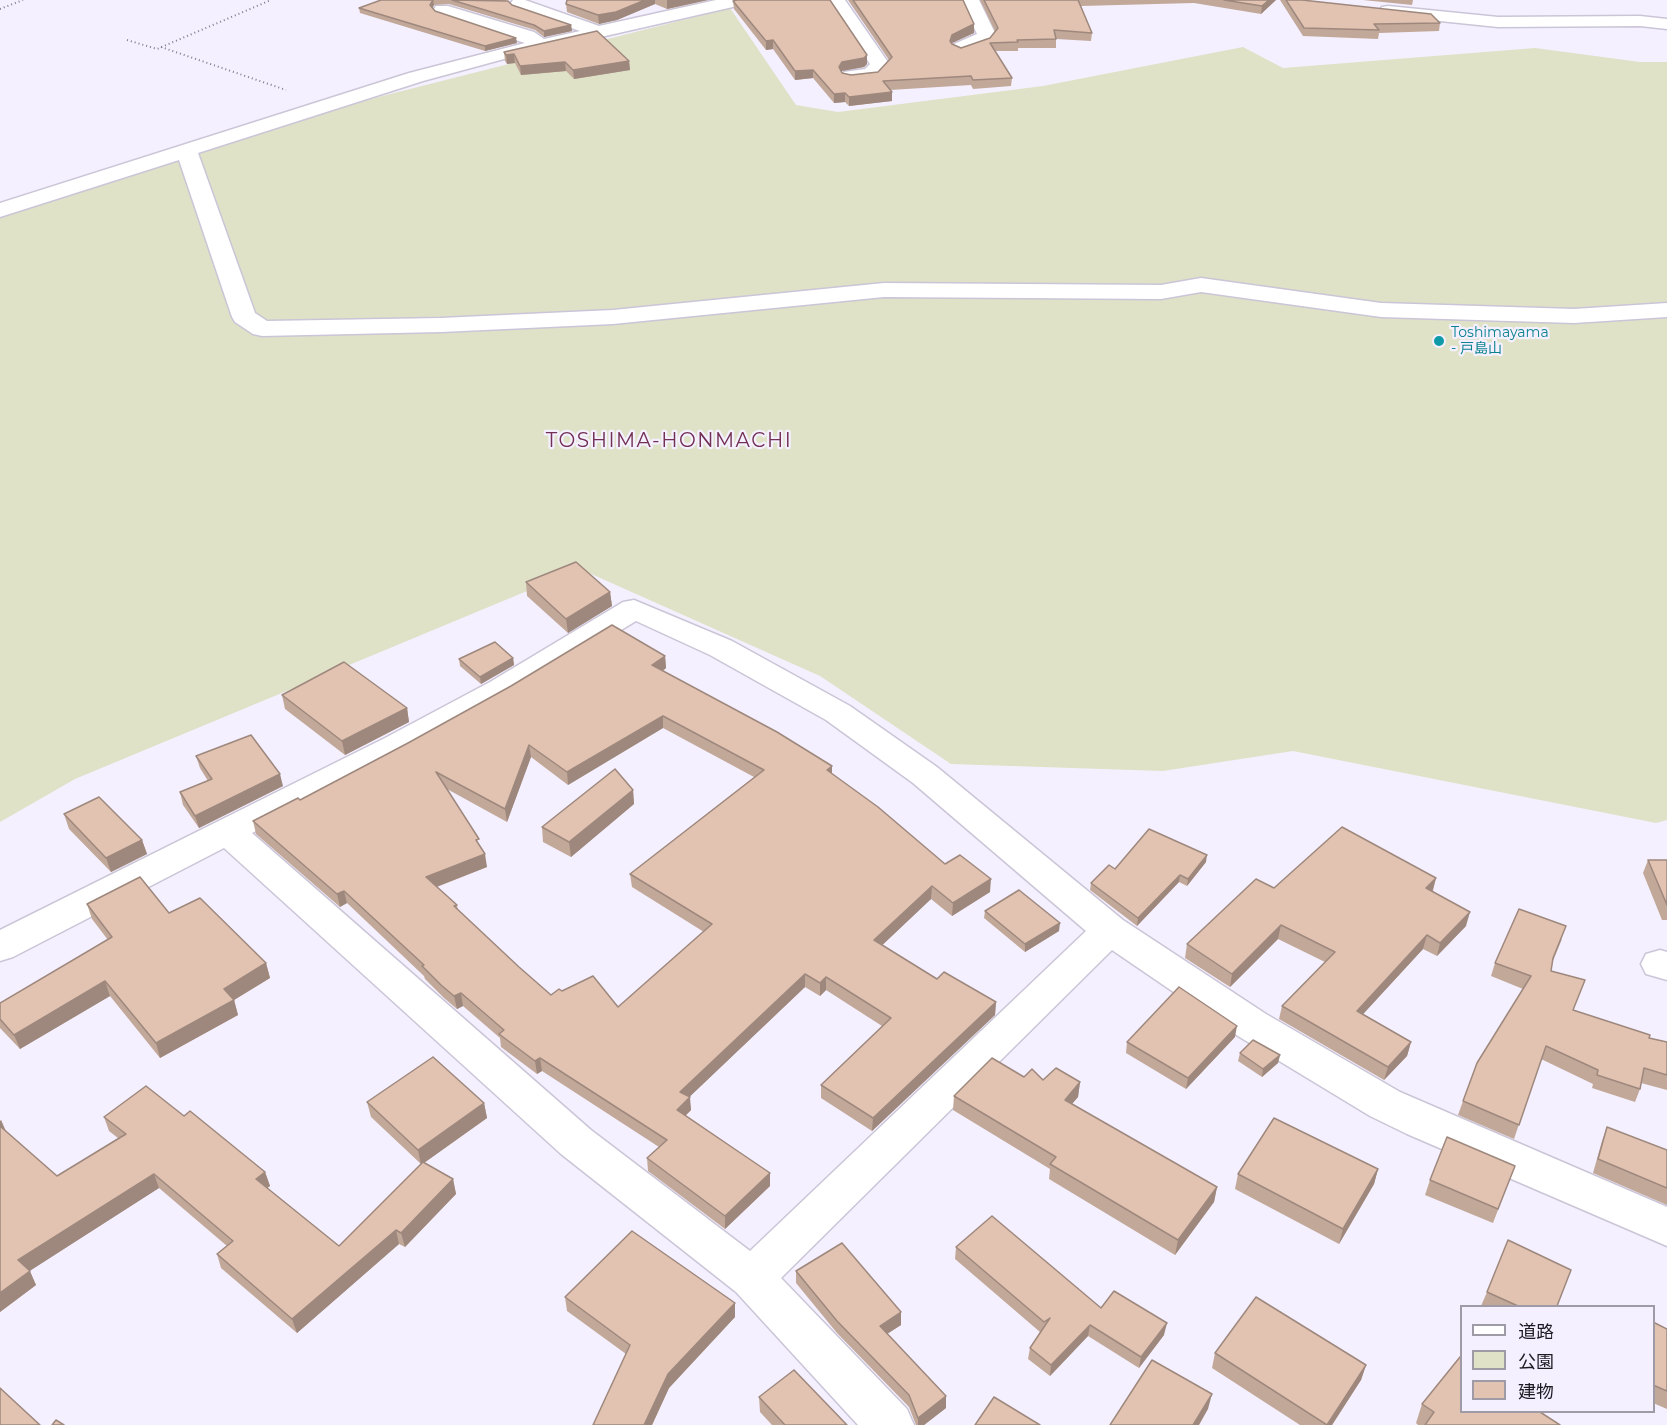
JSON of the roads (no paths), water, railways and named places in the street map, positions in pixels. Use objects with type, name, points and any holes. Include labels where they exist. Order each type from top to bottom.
[{"type":"street","points":[[0,210],[416,77],[541,45],[740,0]]},
{"type":"street","points":[[836,0],[880,65],[871,74],[851,76]]},
{"type":"street","points":[[961,48],[982,40],[987,35],[970,0]]},
{"type":"street","points":[[519,4],[596,32]]},
{"type":"street","points":[[1367,8],[1498,22],[1640,21],[1667,24]]},
{"type":"street","points":[[442,10],[527,36],[541,45]]},
{"type":"street","points":[[187,152],[243,317],[262,329],[441,326],[613,317],[884,290],[1161,292],[1201,285],[1381,309],[1574,316],[1667,310]]},
{"type":"street","points":[[0,947],[397,746],[501,689],[634,609],[721,648],[838,713],[926,775],[1110,930],[1252,1025],[1385,1104],[1667,1227]]},
{"type":"street","points":[[227,831],[576,1142],[752,1278],[890,1425]]},
{"type":"street","points":[[752,1278],[1110,930]]},
{"type":"place","name":"Toshimayama - 戸島山","points":[[1439,341]]},
{"type":"district","name":"TOSHIMA-HONMACHI","points":[[669,441]]}]
